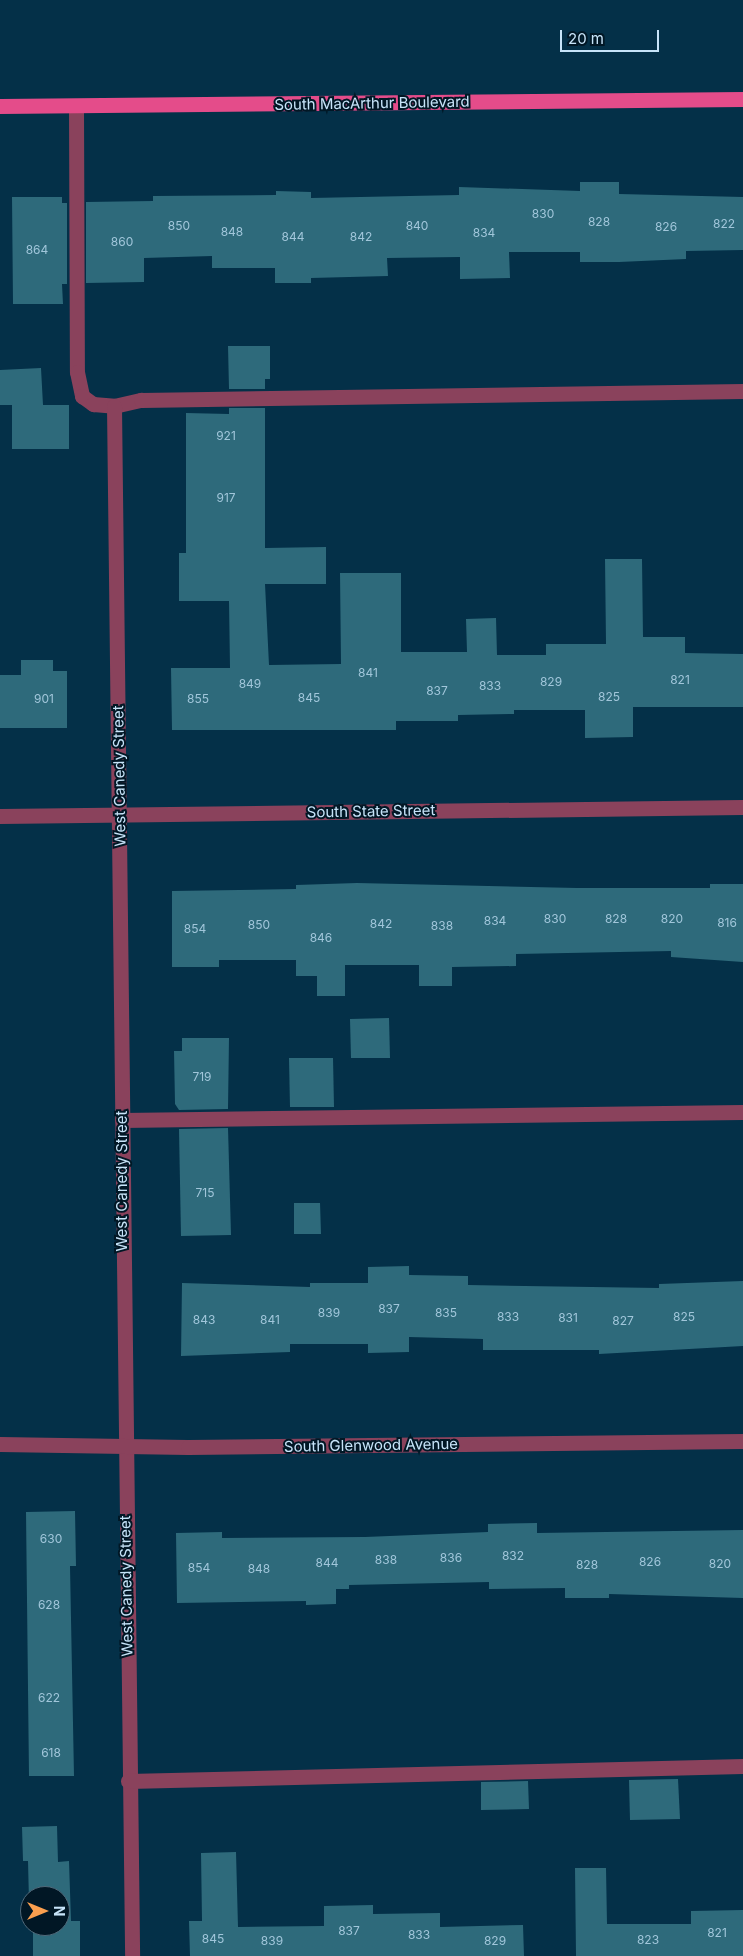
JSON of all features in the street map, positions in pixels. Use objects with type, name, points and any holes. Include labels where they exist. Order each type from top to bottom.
[{"type":"main road","name":"South MacArthur Boulevard","points":[[0,106],[743,100]]},
{"type":"street","points":[[76,106],[77,372],[82,396],[93,404],[114,406],[141,400],[743,391]]},
{"type":"street","name":"West Canedy Street","points":[[114,406],[124,1445],[132,1956]]},
{"type":"street","name":"South State Street","points":[[0,816],[743,807]]},
{"type":"street","points":[[122,1120],[743,1112]]},
{"type":"street","name":"South Glenwood Avenue","points":[[0,1444],[188,1447],[743,1441]]},
{"type":"street","points":[[128,1781],[743,1766]]},
{"type":"building","points":[[580,182],[619,182],[619,194],[743,197],[743,250],[686,251],[686,259],[619,262],[580,262],[580,252],[509,252],[510,278],[460,279],[460,257],[387,258],[388,276],[311,278],[311,283],[275,283],[275,268],[212,268],[212,256],[144,258],[144,282],[86,283],[86,202],[153,201],[153,196],[276,195],[276,191],[311,192],[311,198],[459,195],[459,187],[580,191]]},
{"type":"building","points":[[12,197],[62,197],[62,203],[67,203],[67,284],[62,284],[63,304],[13,304]]},
{"type":"building","points":[[228,346],[270,346],[270,379],[265,379],[265,389],[229,389]]},
{"type":"building","points":[[41,368],[43,405],[69,405],[69,449],[12,449],[12,405],[0,405],[0,370]]},
{"type":"building","points":[[229,408],[265,408],[265,548],[326,547],[326,584],[265,584],[269,665],[341,664],[340,573],[401,573],[401,652],[467,652],[466,619],[496,618],[497,655],[546,655],[546,644],[606,644],[605,559],[642,559],[643,637],[685,637],[685,653],[743,654],[743,707],[633,707],[633,737],[585,738],[585,710],[514,710],[514,714],[458,715],[458,721],[396,721],[396,730],[172,730],[171,668],[230,668],[229,601],[179,601],[179,553],[186,553],[186,413],[229,414]]},
{"type":"building","points":[[21,660],[53,660],[53,671],[67,671],[67,728],[0,728],[0,675],[21,675]]},
{"type":"building","points":[[357,883],[577,888],[710,888],[710,884],[743,884],[743,962],[671,957],[671,951],[516,954],[516,966],[452,967],[452,986],[419,986],[419,965],[345,965],[345,996],[317,996],[317,976],[296,976],[296,960],[219,960],[219,967],[172,967],[172,891],[296,889],[296,885]]},
{"type":"building","points":[[389,1018],[390,1058],[351,1058],[350,1019]]},
{"type":"building","points":[[182,1038],[229,1038],[228,1109],[179,1110],[175,1104],[174,1051],[182,1051]]},
{"type":"building","points":[[289,1058],[333,1058],[334,1107],[290,1107]]},
{"type":"building","points":[[228,1128],[231,1235],[181,1236],[179,1129]]},
{"type":"building","points":[[294,1203],[320,1203],[321,1234],[294,1234]]},
{"type":"building","points":[[409,1266],[409,1275],[468,1276],[468,1285],[659,1288],[659,1284],[743,1281],[743,1346],[599,1354],[599,1350],[483,1350],[483,1339],[409,1337],[409,1352],[368,1353],[368,1344],[290,1344],[290,1352],[181,1356],[182,1283],[310,1287],[310,1283],[368,1283],[368,1267]]},
{"type":"building","points":[[75,1511],[76,1566],[70,1566],[74,1776],[29,1776],[26,1512]]},
{"type":"building","points":[[537,1523],[537,1533],[743,1530],[743,1598],[609,1594],[609,1598],[565,1598],[565,1588],[489,1589],[489,1582],[349,1585],[349,1589],[336,1589],[336,1604],[306,1605],[306,1601],[177,1603],[176,1533],[222,1532],[222,1538],[365,1537],[488,1532],[488,1524]]},
{"type":"building","points":[[678,1779],[680,1819],[630,1820],[629,1780]]},
{"type":"building","points":[[528,1781],[529,1809],[481,1810],[481,1782]]},
{"type":"building","points":[[57,1826],[58,1862],[69,1861],[70,1886],[29,1886],[28,1861],[23,1861],[22,1827]]},
{"type":"building","points":[[236,1852],[238,1927],[324,1926],[324,1906],[373,1905],[373,1914],[440,1913],[440,1927],[523,1925],[524,1956],[190,1956],[189,1921],[202,1921],[201,1853]]},
{"type":"building","points":[[575,1868],[606,1868],[607,1924],[691,1924],[691,1911],[743,1910],[743,1956],[576,1956]]},
{"type":"building","points":[[70,1891],[71,1921],[80,1921],[80,1956],[33,1956],[33,1936],[70,1936]]}]
